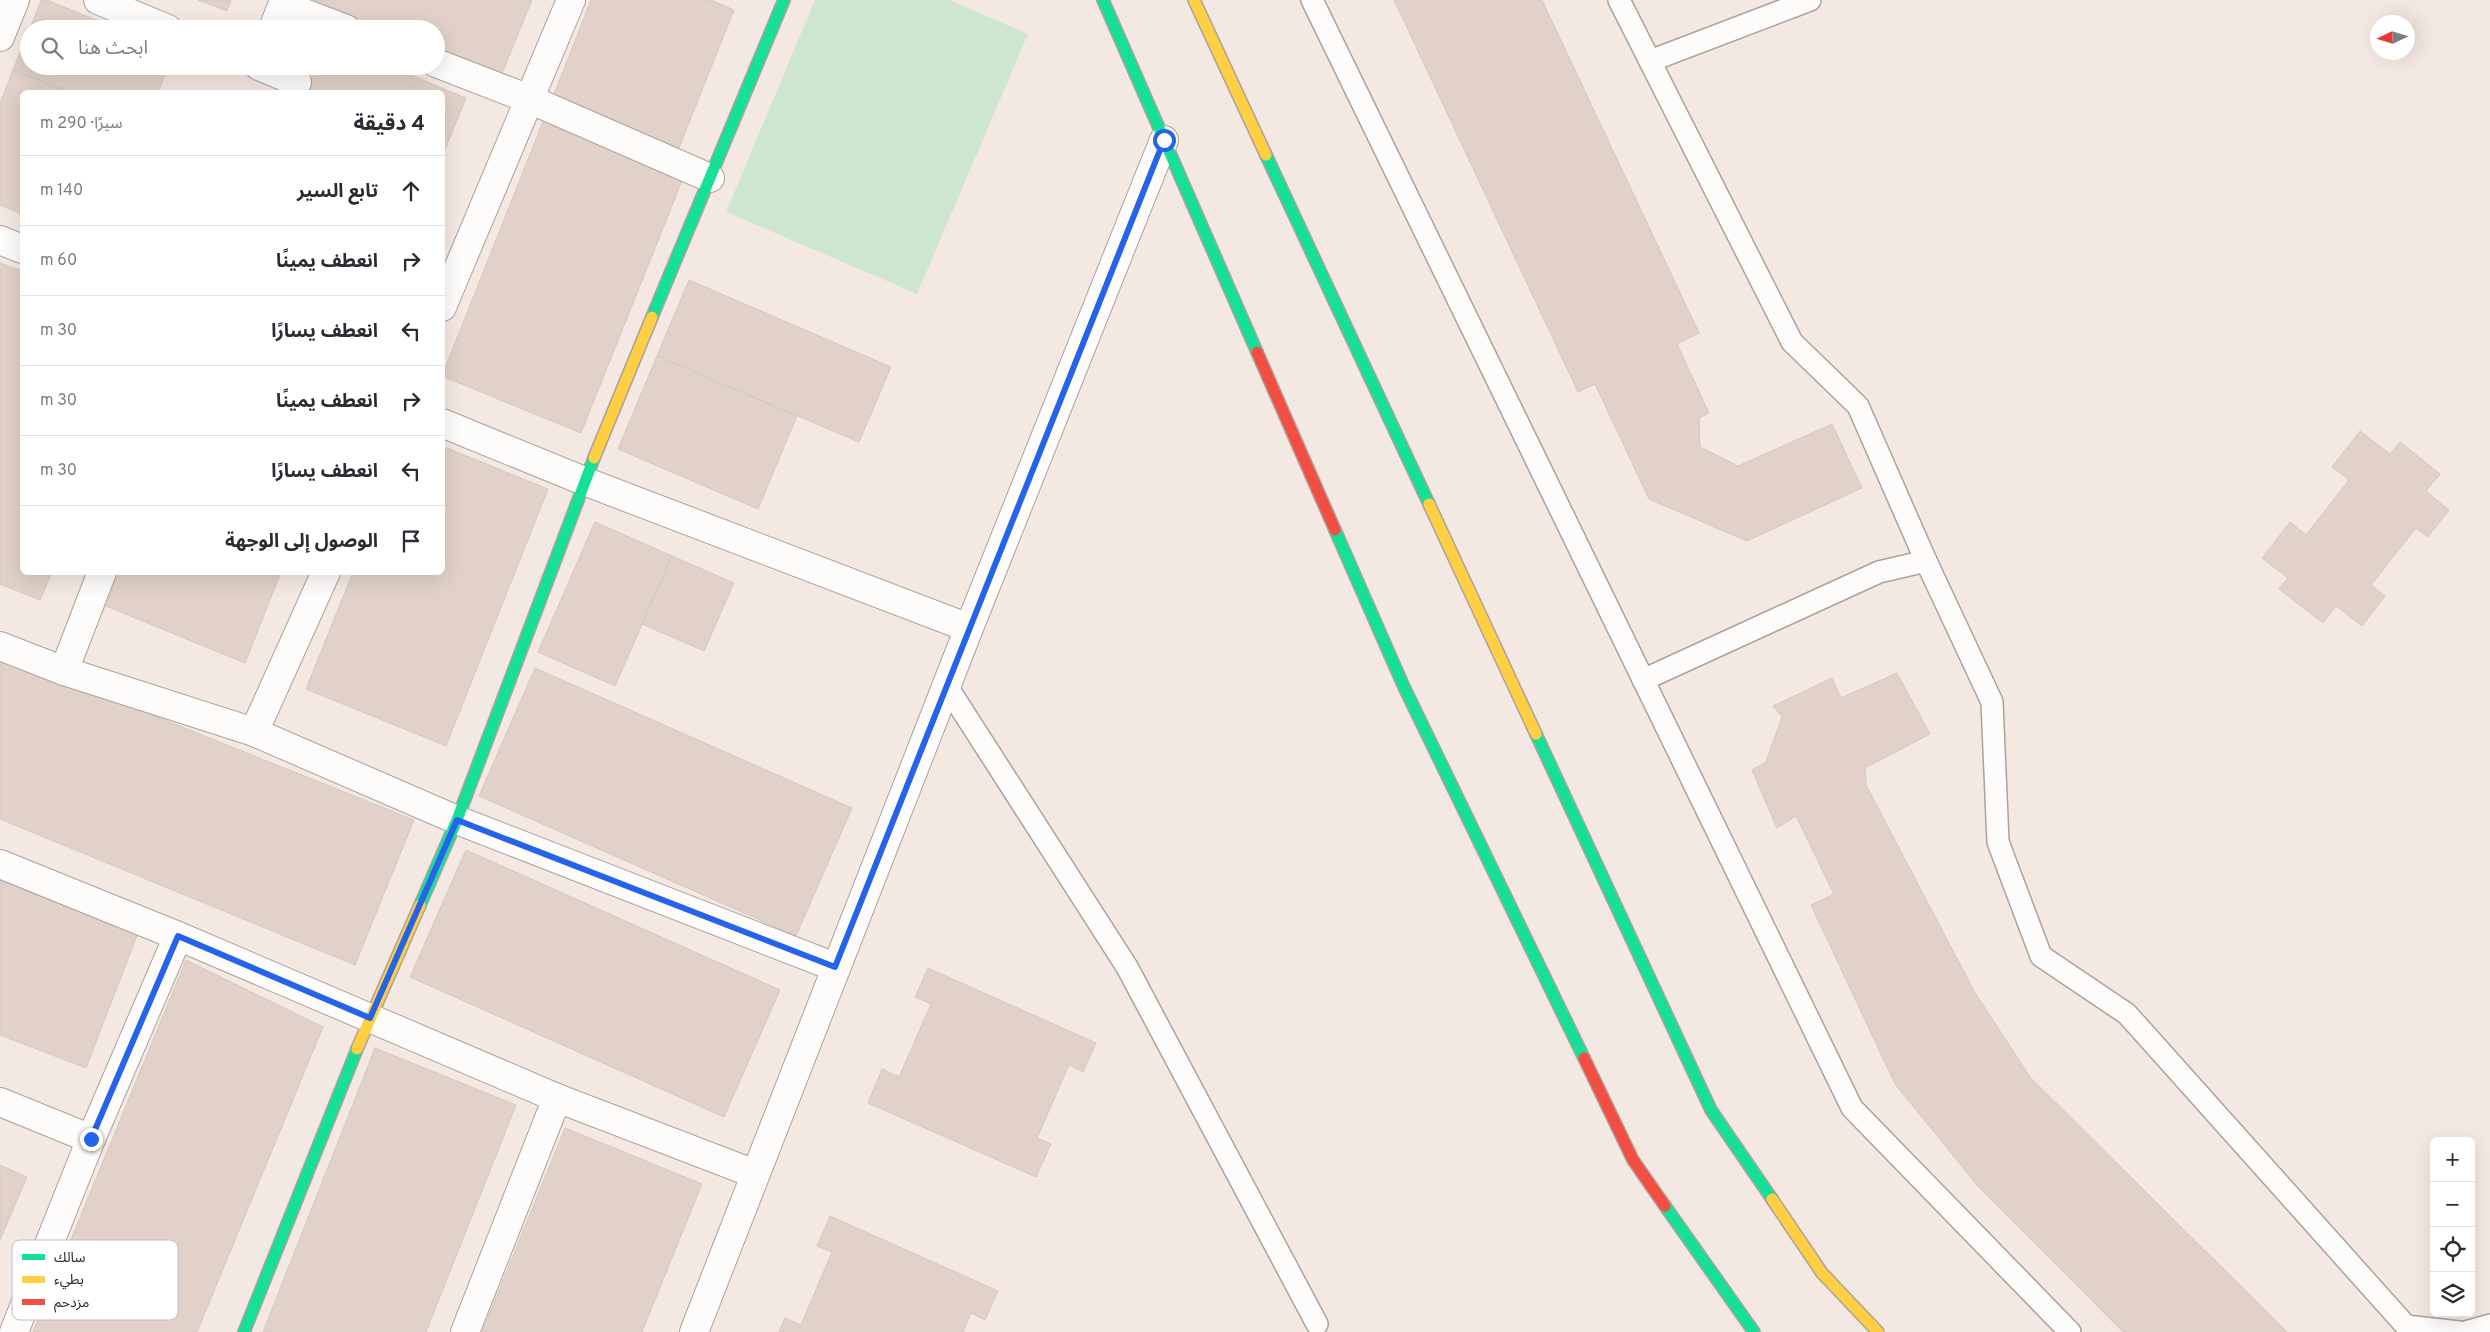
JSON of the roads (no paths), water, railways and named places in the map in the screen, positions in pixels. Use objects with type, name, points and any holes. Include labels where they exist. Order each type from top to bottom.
[{"type":"main road","points":[[244,1332],[370,1018],[457,820],[584,481],[784,0]]},
{"type":"main road","points":[[1103,0],[1404,687],[1633,1160],[1754,1332]]},
{"type":"main road","points":[[1194,0],[1711,1110],[1822,1273],[1878,1332]]},
{"type":"street","points":[[0,37],[14,0]]},
{"type":"street","points":[[98,0],[146,20]]},
{"type":"street","points":[[445,301],[571,0]]},
{"type":"street","points":[[280,11],[313,20]]},
{"type":"street","points":[[445,66],[529,99],[710,178]]},
{"type":"street","points":[[281,75],[298,82],[294,90]]},
{"type":"street","points":[[694,1332],[946,685],[1164,140]]},
{"type":"street","points":[[0,240],[20,248]]},
{"type":"street","points":[[445,424],[584,481],[969,628]]},
{"type":"street","points":[[64,671],[101,575]]},
{"type":"street","points":[[254,732],[325,575]]},
{"type":"street","points":[[0,646],[64,671],[254,732],[457,820],[835,967]]},
{"type":"street","points":[[0,864],[178,936],[557,1098],[755,1174]]},
{"type":"street","points":[[51,1240],[91,1139],[178,936]]},
{"type":"street","points":[[465,1332],[557,1098]]},
{"type":"street","points":[[0,1102],[91,1139]]},
{"type":"street","points":[[14,1332],[19,1320]]},
{"type":"lane","points":[[1312,0],[1852,1108],[2070,1332]]},
{"type":"lane","points":[[1619,0],[1792,342],[1858,406],[1926,561],[1992,702],[1998,842],[2041,956],[2127,1014],[2406,1326],[2459,1332]]},
{"type":"lane","points":[[1650,61],[1810,0]]},
{"type":"lane","points":[[1643,680],[1879,572],[1926,561]]},
{"type":"lane","points":[[946,685],[1127,967],[1316,1324]]},
{"type":"lane","points":[[2465,1332],[2490,1326]]}]
